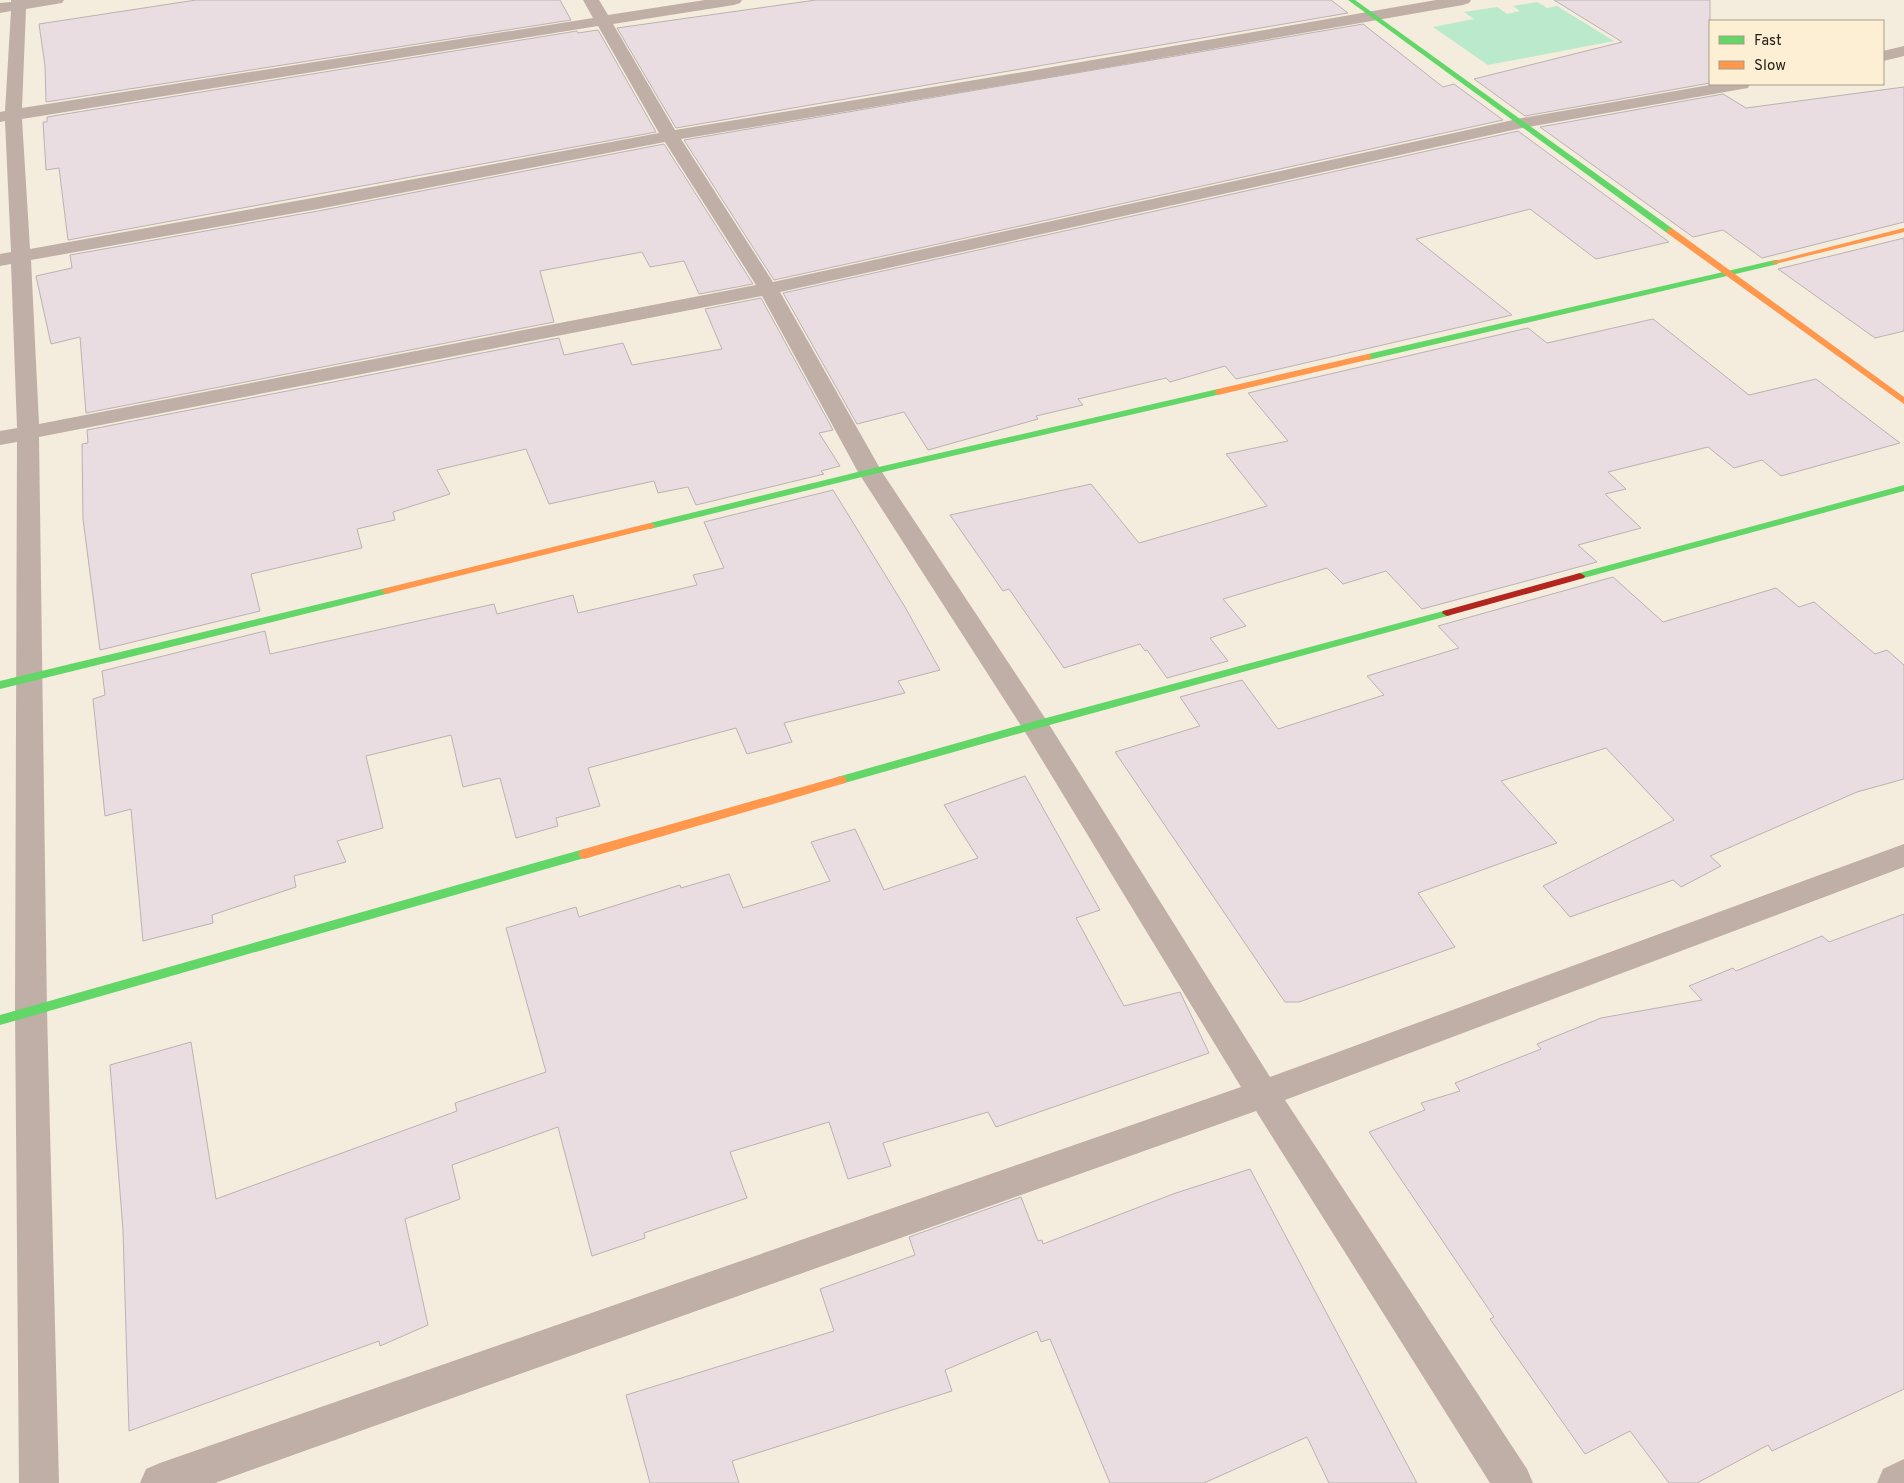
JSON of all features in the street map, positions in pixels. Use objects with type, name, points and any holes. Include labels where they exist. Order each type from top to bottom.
[{"type":"street","points":[[39,1483],[31,1011],[28,432],[10,258],[6,116],[13,4],[56,0]]},
{"type":"street","points":[[6,116],[596,10],[734,0]]},
{"type":"street","points":[[1351,0],[1904,401]]},
{"type":"street","points":[[10,258],[318,203],[670,136],[1375,17],[1463,0]]},
{"type":"street","points":[[596,10],[670,136],[768,289],[870,472],[1036,725],[1263,1094],[1513,1483]]},
{"type":"street","points":[[1884,56],[1904,51]]},
{"type":"street","points":[[0,438],[768,289],[1522,123],[1736,85]]},
{"type":"street","points":[[0,685],[870,472],[1727,274],[1904,230]]},
{"type":"street","points":[[0,1020],[1036,725],[1904,488]]},
{"type":"street","points":[[160,1483],[1263,1094],[1904,855]]},
{"type":"street","points":[[1897,1483],[1904,1479]]},
{"type":"green space","points":[[1537,2],[1547,8],[1557,6],[1614,41],[1488,65],[1433,27],[1474,19],[1464,12],[1497,7],[1507,14],[1520,11],[1513,6]]},
{"type":"building","points":[[196,0],[560,0],[571,20],[46,102],[45,66],[39,24]]},
{"type":"building","points":[[816,0],[1331,0],[1348,13],[676,128],[617,28]]},
{"type":"building","points":[[1554,0],[1710,0],[1709,83],[1525,116],[1474,79],[1622,42]]},
{"type":"building","points":[[1363,24],[1443,87],[1454,84],[1503,120],[774,280],[684,140]]},
{"type":"building","points":[[598,30],[656,132],[68,240],[59,168],[46,170],[43,122],[47,122],[47,117],[577,31],[578,33]]},
{"type":"building","points":[[1904,87],[1904,222],[1762,258],[1723,230],[1693,237],[1540,127],[1723,94],[1746,108]]},
{"type":"building","points":[[1518,131],[1669,242],[1596,259],[1530,209],[1416,239],[1512,315],[1236,379],[1225,366],[1170,382],[1166,378],[1078,399],[1083,405],[1036,416],[1038,419],[928,450],[904,412],[857,424],[783,293]]},
{"type":"building","points":[[664,144],[753,284],[699,294],[684,261],[650,267],[642,252],[540,271],[554,322],[86,413],[80,337],[51,344],[36,276],[72,268],[70,255],[318,211]]},
{"type":"building","points":[[1904,238],[1904,331],[1875,338],[1778,269]]},
{"type":"building","points":[[761,298],[833,430],[819,433],[840,466],[821,471],[824,474],[696,505],[688,487],[658,493],[654,481],[549,504],[526,449],[437,470],[450,494],[393,512],[395,520],[357,529],[362,548],[251,574],[260,611],[100,650],[83,519],[82,444],[88,443],[87,430],[559,338],[564,355],[623,343],[632,365],[722,349],[705,309]]},
{"type":"building","points":[[1653,319],[1749,395],[1816,379],[1900,443],[1781,476],[1762,460],[1734,468],[1708,447],[1608,472],[1626,489],[1605,494],[1641,528],[1578,545],[1597,562],[1422,609],[1386,571],[1343,584],[1327,568],[1223,599],[1246,626],[1210,638],[1228,661],[1167,678],[1147,650],[1145,651],[1140,644],[1064,668],[1009,589],[1003,591],[950,515],[1091,484],[1139,543],[1267,506],[1226,454],[1288,441],[1248,393],[1528,328],[1547,343]]},
{"type":"building","points":[[833,490],[905,607],[940,670],[898,681],[905,693],[784,723],[792,742],[747,754],[736,728],[588,768],[600,806],[556,818],[558,826],[516,838],[500,778],[463,787],[451,735],[366,756],[383,828],[337,841],[346,862],[294,876],[296,887],[212,915],[213,923],[143,941],[131,809],[105,816],[93,699],[105,695],[102,671],[265,631],[270,654],[494,604],[497,614],[573,595],[578,613],[697,585],[693,575],[724,568],[704,522]]},
{"type":"building","points":[[1613,577],[1663,622],[1776,588],[1799,607],[1814,602],[1875,654],[1887,650],[1904,665],[1904,779],[1857,792],[1710,856],[1721,866],[1681,887],[1673,880],[1570,917],[1543,886],[1674,820],[1606,748],[1501,781],[1557,843],[1418,893],[1455,947],[1299,1002],[1285,1002],[1115,752],[1200,726],[1180,697],[1242,680],[1278,729],[1384,695],[1367,676],[1459,648],[1438,626]]},
{"type":"building","points":[[1025,776],[1100,910],[1076,918],[1124,1006],[1180,992],[1209,1053],[996,1127],[988,1112],[883,1143],[891,1166],[848,1179],[829,1122],[730,1152],[747,1198],[644,1233],[645,1238],[592,1256],[558,1127],[452,1165],[460,1199],[405,1219],[428,1325],[380,1346],[379,1341],[129,1431],[123,1230],[110,1065],[191,1042],[216,1199],[457,1111],[455,1103],[546,1072],[506,928],[576,907],[579,917],[680,885],[681,888],[729,874],[743,908],[830,881],[811,842],[855,829],[884,890],[978,858],[944,805]]},
{"type":"building","points":[[1904,914],[1904,1389],[1772,1451],[1768,1445],[1697,1483],[1669,1483],[1630,1431],[1585,1454],[1490,1319],[1494,1317],[1369,1132],[1425,1110],[1421,1103],[1460,1091],[1455,1083],[1541,1049],[1537,1044],[1601,1018],[1702,1000],[1689,986],[1733,968],[1736,971],[1822,936],[1829,942]]},
{"type":"building","points":[[1250,1169],[1417,1483],[1329,1483],[1307,1437],[1204,1483],[1110,1483],[1050,1339],[1041,1342],[1037,1331],[945,1370],[952,1391],[732,1461],[739,1483],[650,1483],[626,1395],[834,1331],[820,1289],[915,1255],[909,1237],[1021,1197],[1038,1241],[1042,1240],[1043,1244],[1173,1194]]},
{"type":"traffic: fast","points":[[1351,0],[1670,231]]},
{"type":"traffic: fast","points":[[1368,357],[1775,262]]},
{"type":"traffic: fast","points":[[650,526],[870,472],[1218,392]]},
{"type":"traffic: fast","points":[[1580,576],[1904,488]]},
{"type":"traffic: fast","points":[[0,685],[386,591]]},
{"type":"traffic: fast","points":[[841,780],[1447,613]]},
{"type":"traffic: fast","points":[[0,1020],[584,854]]},
{"type":"traffic: slow","points":[[1775,262],[1904,230]]},
{"type":"traffic: slow","points":[[1670,231],[1904,401]]},
{"type":"traffic: slow","points":[[1218,392],[1368,357]]},
{"type":"traffic: slow","points":[[386,591],[650,526]]},
{"type":"traffic: slow","points":[[584,854],[841,780]]},
{"type":"traffic: jam","points":[[1447,613],[1580,576]]}]
